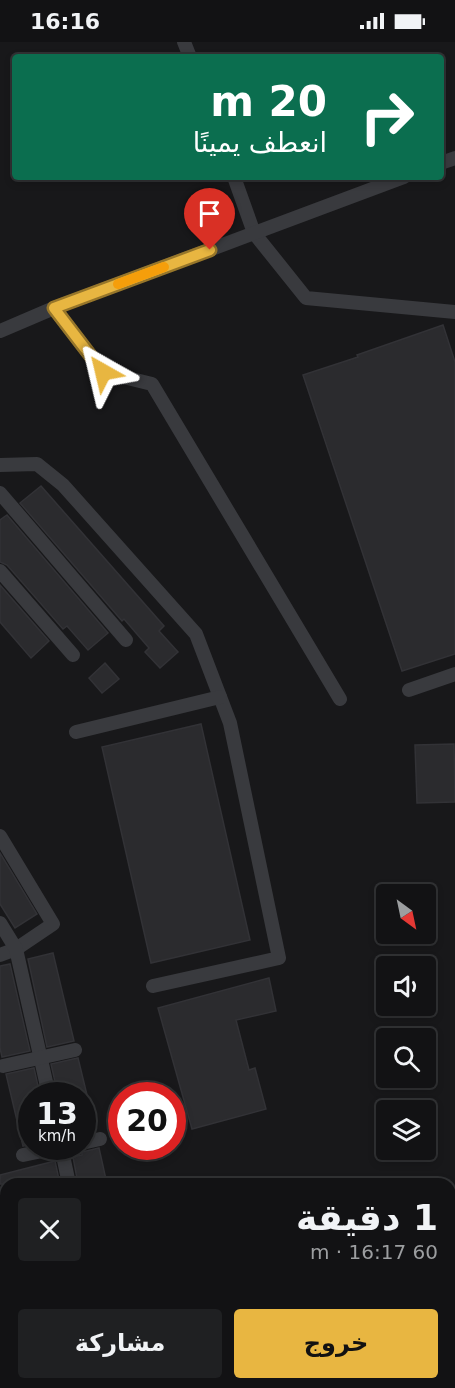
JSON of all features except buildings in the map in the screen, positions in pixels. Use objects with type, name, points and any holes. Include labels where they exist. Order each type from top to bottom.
[{"type":"lane","points":[[235,180],[254,233],[306,298],[455,312]]},
{"type":"lane","points":[[1,326],[396,180]]},
{"type":"lane","points":[[54,308],[103,372],[152,384],[340,699]]},
{"type":"lane","points":[[0,465],[38,464],[63,485],[196,634],[230,723],[279,958],[153,986]]},
{"type":"lane","points":[[0,493],[126,640]]},
{"type":"lane","points":[[0,571],[74,655]]},
{"type":"lane","points":[[409,690],[455,674]]},
{"type":"lane","points":[[76,732],[220,697]]},
{"type":"lane","points":[[0,836],[53,924],[15,949],[0,955]]},
{"type":"lane","points":[[0,923],[15,949],[46,1082]]},
{"type":"lane","points":[[3,1066],[75,1050]]},
{"type":"lane","points":[[96,1140],[100,1139]]},
{"type":"lane","points":[[65,1160],[68,1178]]},
{"type":"slow traffic","points":[[118,284],[164,267]]},
{"type":"route","points":[[103,372],[54,308],[210,250]]}]
